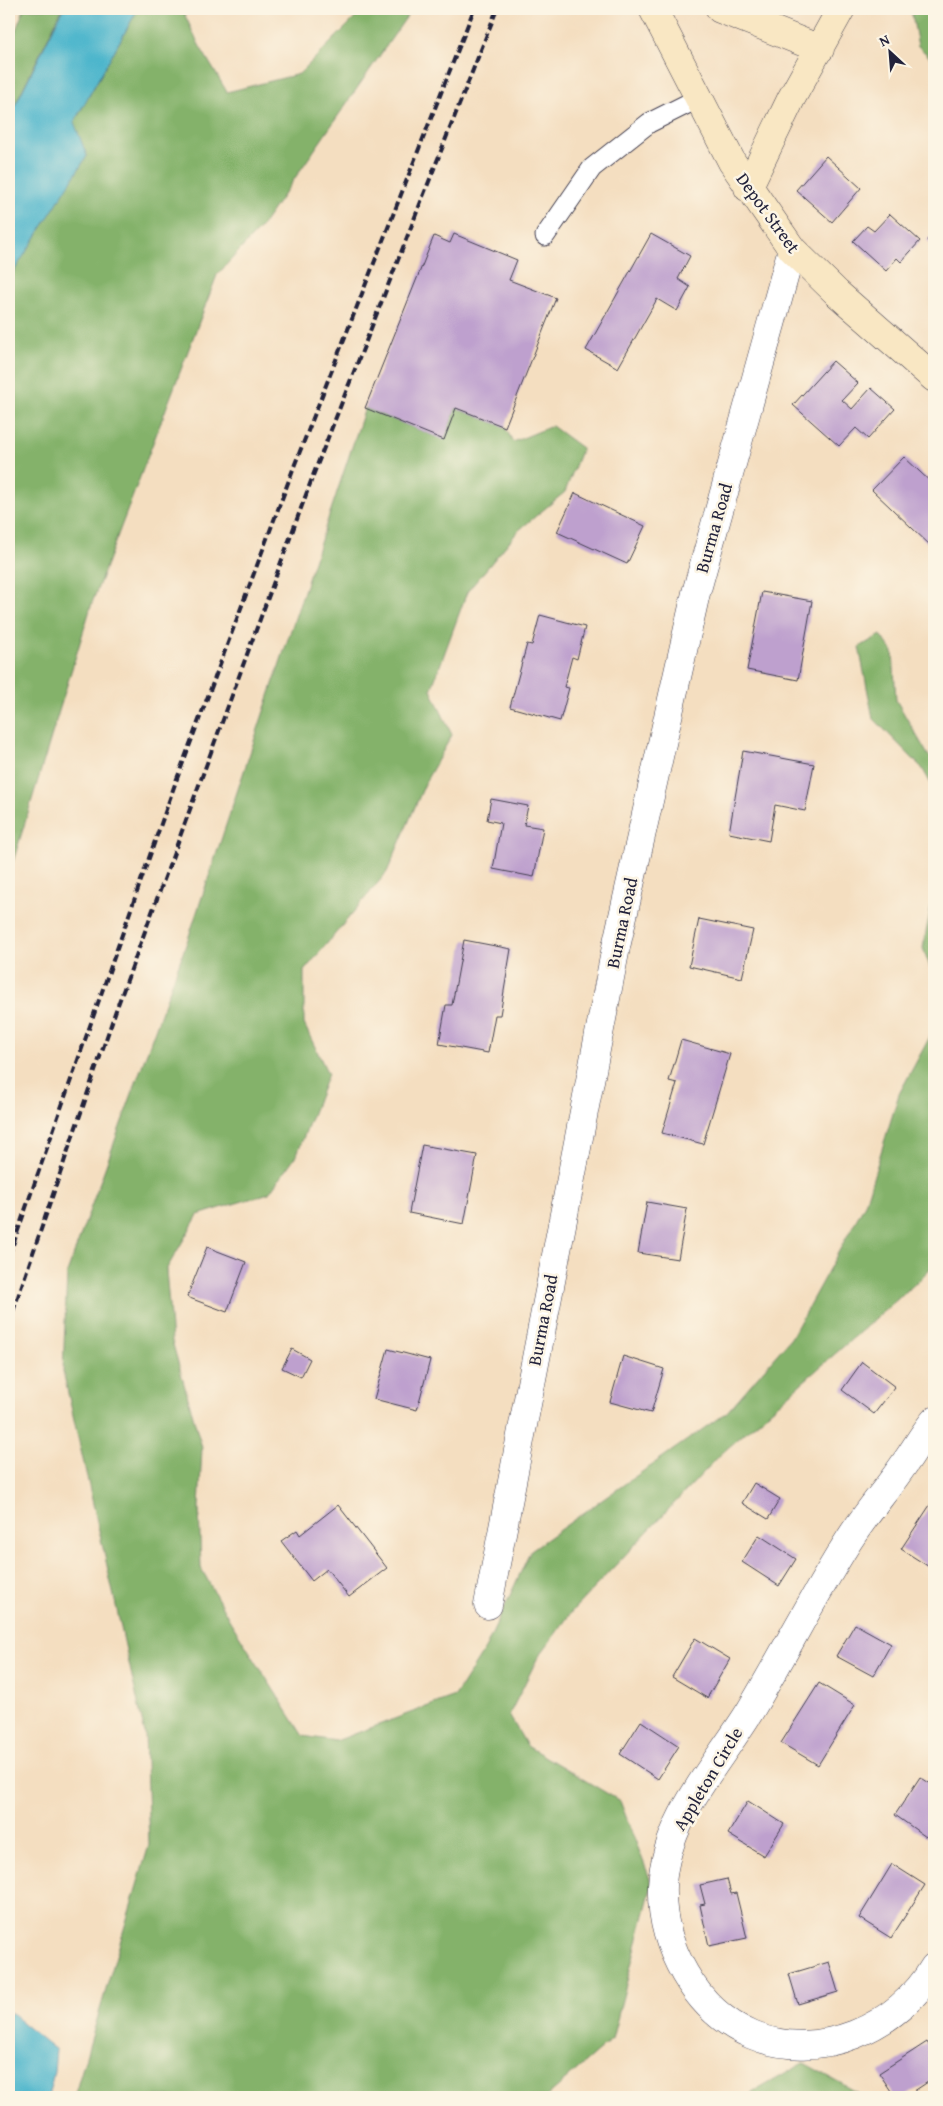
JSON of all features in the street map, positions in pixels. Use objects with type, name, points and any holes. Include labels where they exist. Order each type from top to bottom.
[{"type":"main road","name":"Depot Street","points":[[653,9],[732,162],[748,188],[792,249],[837,293],[934,378]]},
{"type":"main road","points":[[720,9],[820,49]]},
{"type":"main road","points":[[748,188],[791,99],[841,9]]},
{"type":"street","name":"Burma Road","points":[[488,1605],[616,947],[696,593],[792,249]]},
{"type":"street","name":"Appleton Circle","points":[[934,1421],[850,1539],[748,1713],[685,1812],[670,1848],[662,1884],[664,1919],[668,1936],[689,1979],[708,2003],[730,2022],[753,2035],[788,2044],[836,2041],[863,2031],[899,2009],[921,1987],[934,1967]]},
{"type":"lane","points":[[545,236],[592,168],[649,123],[699,98]]},
{"type":"green space","points":[[24,9],[62,9],[9,117],[9,48]]},
{"type":"green space","points":[[138,9],[182,9],[199,45],[227,92],[299,74],[364,9],[412,9],[261,227],[217,275],[92,603],[9,875],[9,279],[87,156],[74,123]]},
{"type":"green space","points":[[911,9],[934,9],[934,61],[918,46]]},
{"type":"green space","points":[[365,408],[444,440],[456,408],[505,427],[513,442],[552,426],[582,448],[565,492],[519,530],[467,592],[431,690],[452,735],[427,779],[387,872],[304,971],[304,1024],[328,1074],[297,1154],[269,1193],[198,1215],[166,1270],[172,1341],[202,1448],[199,1507],[201,1568],[230,1621],[303,1736],[336,1741],[455,1696],[486,1647],[531,1550],[727,1412],[791,1338],[865,1204],[899,1094],[934,1029],[934,1263],[925,1275],[721,1454],[573,1610],[537,1659],[509,1715],[527,1746],[620,1801],[652,1884],[612,2039],[546,2097],[74,2097],[149,1845],[145,1734],[63,1371],[67,1273],[188,939]]},
{"type":"green space","points":[[881,635],[893,652],[896,700],[928,755],[934,761],[934,789],[922,768],[873,718],[859,647]]},
{"type":"green space","points":[[934,890],[934,978],[923,948]]},
{"type":"green space","points":[[804,2063],[866,2097],[745,2097]]},
{"type":"water","points":[[63,9],[138,9],[74,122],[87,156],[9,279],[9,118]]},
{"type":"water","points":[[9,2012],[56,2050],[54,2072],[48,2097],[9,2097]]},
{"type":"building","points":[[826,156],[861,188],[832,222],[796,190]]},
{"type":"building","points":[[890,214],[920,241],[901,262],[897,258],[886,271],[853,241],[867,226],[874,231]]},
{"type":"building","points":[[934,233],[934,248],[927,240]]},
{"type":"building","points":[[454,234],[517,260],[509,280],[556,298],[505,427],[456,408],[444,440],[365,408],[434,236],[450,243]]},
{"type":"building","points":[[651,234],[690,256],[678,279],[690,287],[677,311],[657,299],[618,368],[586,350]]},
{"type":"building","points":[[833,361],[858,383],[842,400],[852,409],[871,388],[895,409],[868,439],[856,428],[839,446],[793,405]]},
{"type":"building","points":[[904,457],[934,485],[934,542],[931,546],[872,490]]},
{"type":"building","points":[[575,493],[645,526],[627,564],[557,532]]},
{"type":"building","points":[[762,592],[812,601],[798,680],[747,670]]},
{"type":"building","points":[[540,615],[585,627],[577,659],[572,657],[564,687],[569,688],[560,721],[510,707],[527,644],[532,645]]},
{"type":"building","points":[[743,751],[814,764],[805,811],[775,805],[769,841],[729,833]]},
{"type":"building","points":[[491,799],[528,806],[524,825],[543,828],[534,877],[493,869],[501,823],[487,820]]},
{"type":"building","points":[[699,919],[753,930],[742,978],[689,966]]},
{"type":"building","points":[[464,940],[511,949],[500,1015],[495,1015],[488,1053],[439,1044],[446,1005],[452,1005]]},
{"type":"building","points":[[681,1040],[730,1054],[703,1144],[662,1133],[677,1083],[669,1081]]},
{"type":"building","points":[[422,1145],[477,1155],[464,1224],[409,1213]]},
{"type":"building","points":[[647,1202],[687,1209],[678,1259],[638,1253]]},
{"type":"building","points":[[207,1247],[246,1262],[227,1312],[187,1297]]},
{"type":"building","points":[[292,1349],[310,1359],[301,1377],[282,1368]]},
{"type":"building","points":[[388,1349],[430,1360],[417,1410],[374,1399]]},
{"type":"building","points":[[623,1356],[664,1369],[651,1413],[610,1402]]},
{"type":"building","points":[[862,1362],[895,1387],[874,1414],[842,1390]]},
{"type":"building","points":[[754,1483],[780,1499],[768,1519],[742,1503]]},
{"type":"building","points":[[934,1499],[934,1570],[901,1549]]},
{"type":"building","points":[[338,1505],[387,1568],[349,1597],[327,1569],[312,1581],[281,1541],[297,1530],[300,1535]]},
{"type":"building","points":[[759,1535],[796,1559],[779,1586],[742,1562]]},
{"type":"building","points":[[855,1624],[891,1644],[873,1676],[836,1656]]},
{"type":"building","points":[[695,1638],[730,1659],[707,1698],[672,1677]]},
{"type":"building","points":[[819,1683],[855,1705],[818,1765],[781,1743]]},
{"type":"building","points":[[641,1721],[679,1746],[658,1779],[620,1754]]},
{"type":"building","points":[[920,1777],[934,1786],[934,1827],[926,1837],[895,1815]]},
{"type":"building","points":[[748,1801],[784,1824],[764,1856],[728,1834]]},
{"type":"building","points":[[892,1864],[925,1885],[891,1938],[859,1918]]},
{"type":"building","points":[[727,1879],[731,1894],[736,1893],[747,1938],[709,1946],[700,1905],[705,1904],[700,1885]]},
{"type":"building","points":[[829,1962],[838,1992],[798,2004],[789,1974]]},
{"type":"building","points":[[927,2042],[934,2053],[934,2078],[905,2097],[895,2097],[879,2073]]},
{"type":"railway","points":[[9,1256],[175,784],[295,464],[474,9]]},
{"type":"railway","points":[[9,1323],[116,1010],[314,473],[497,9]]}]
